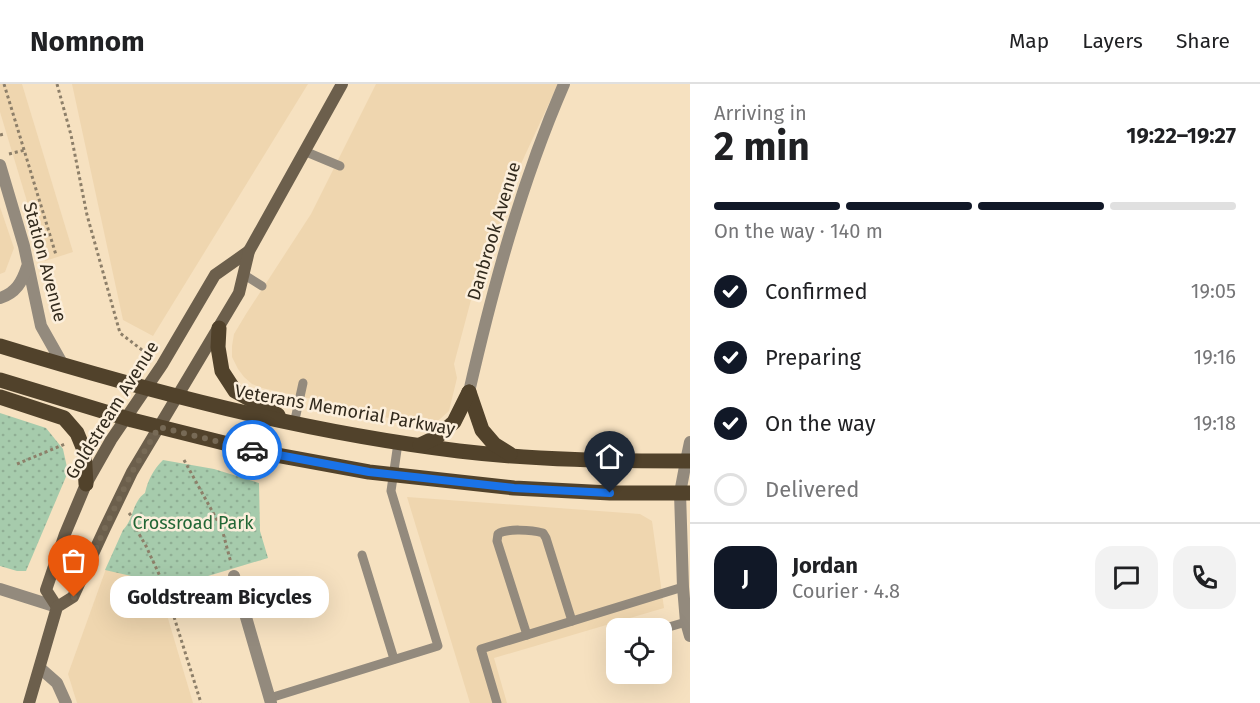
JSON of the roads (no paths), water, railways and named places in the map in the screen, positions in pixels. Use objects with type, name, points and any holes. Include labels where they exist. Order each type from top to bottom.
[{"type":"main road","name":"Goldstream Avenue","points":[[249,251],[215,275],[162,365],[125,418],[86,484],[65,534],[46,590],[57,607],[74,597],[132,472],[239,293],[249,251],[342,84]]},
{"type":"main road","points":[[219,328],[218,346],[222,371],[236,392],[294,424]]},
{"type":"main road","name":"Veterans Memorial Parkway","points":[[0,346],[178,397],[294,424],[398,443],[461,451],[584,460],[688,461]]},
{"type":"main road","points":[[0,380],[159,427],[260,452],[369,472],[514,488],[610,493],[685,493]]},
{"type":"main road","points":[[418,445],[437,437],[454,422],[470,392]]},
{"type":"main road","points":[[470,392],[482,430],[494,444],[513,455]]},
{"type":"main road","points":[[0,398],[64,418],[77,433],[84,450],[86,484]]},
{"type":"main road","points":[[29,703],[57,607]]},
{"type":"street","name":"Danbrook Avenue","points":[[470,392],[490,307],[516,214],[543,135],[564,84]]},
{"type":"street","name":"Station Avenue","points":[[0,165],[28,264],[41,326],[63,365]]},
{"type":"street","points":[[0,298],[14,291],[23,280],[28,264]]},
{"type":"street","points":[[690,442],[685,493],[683,587],[686,622],[690,636]]},
{"type":"street","points":[[234,576],[270,700]]},
{"type":"street","points":[[0,589],[57,607]]},
{"type":"street","points":[[40,668],[57,683],[66,703]]},
{"type":"lane","points":[[304,151],[340,166]]},
{"type":"lane","points":[[243,274],[262,286]]},
{"type":"lane","points":[[294,424],[303,383]]},
{"type":"lane","points":[[270,700],[438,646],[391,491],[398,443]]},
{"type":"lane","points":[[527,635],[498,541],[498,534],[503,530],[543,533],[572,621]]},
{"type":"lane","points":[[362,555],[394,659]]},
{"type":"lane","points":[[497,703],[481,649],[683,587]]},
{"type":"lane","points":[[672,626],[686,622]]},
{"type":"place","name":"Goldstream Bicycles","points":[[74,597]]},
{"type":"park label","name":"Crossroad Park","points":[[193,523]]}]
